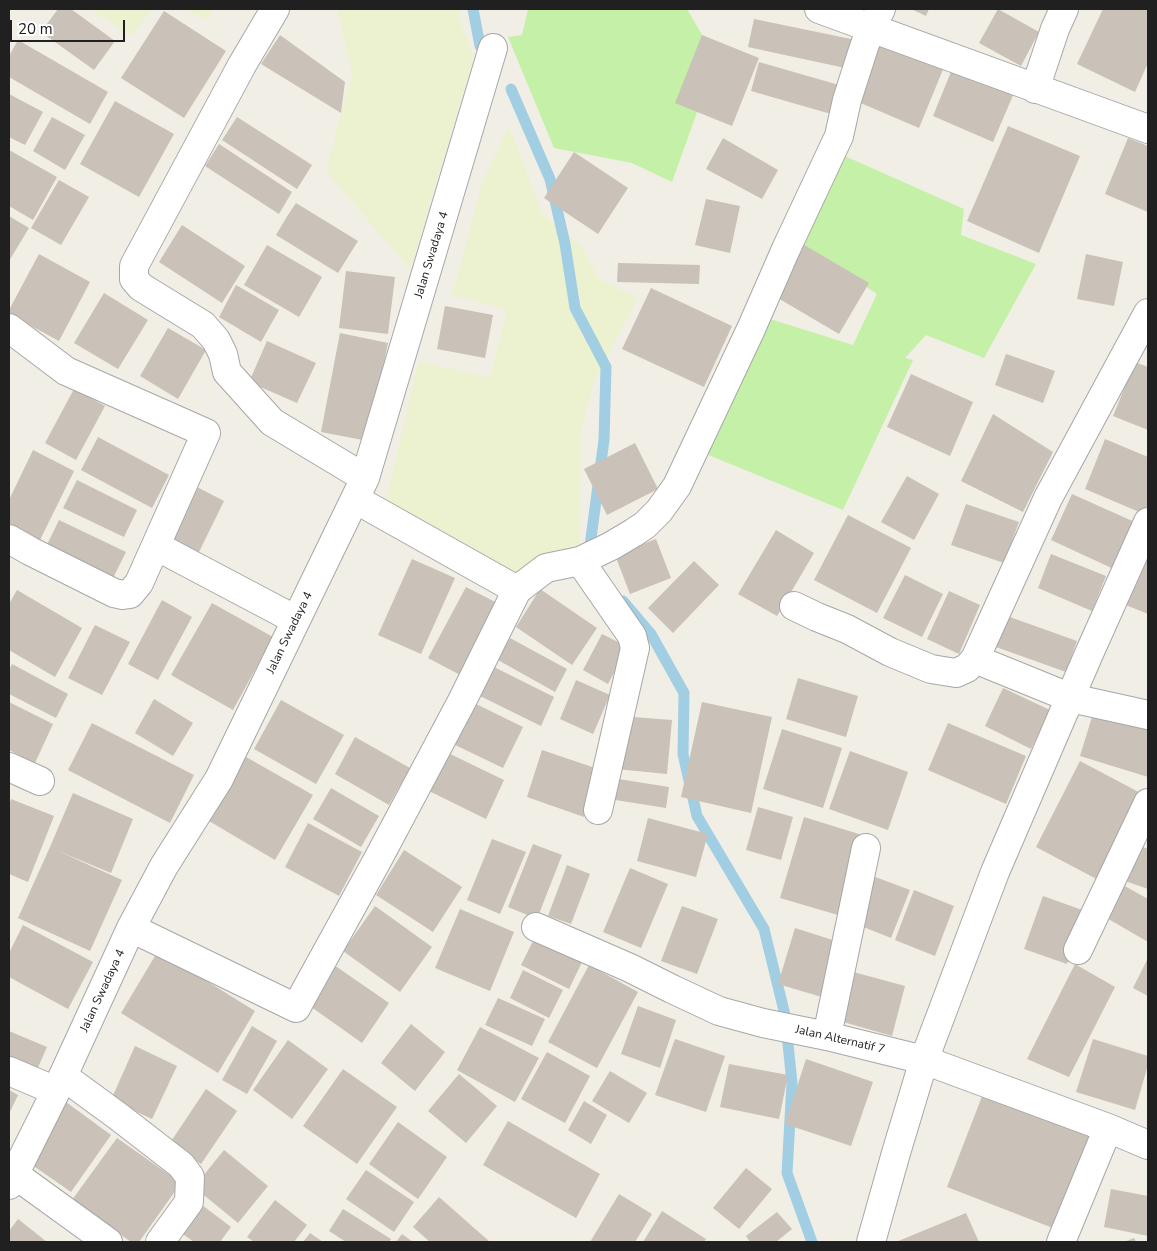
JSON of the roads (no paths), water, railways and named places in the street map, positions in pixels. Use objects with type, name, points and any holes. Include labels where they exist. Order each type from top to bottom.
[{"type":"street","points":[[274,9],[134,266],[134,279],[141,287],[202,325],[216,340],[223,354],[227,372],[272,422],[360,488],[517,590]]},
{"type":"street","points":[[820,9],[876,18],[1035,89],[1148,130]]},
{"type":"street","points":[[1035,89],[1055,29],[1064,9]]},
{"type":"street","points":[[131,928],[296,1008],[378,859],[517,590],[546,568],[580,561],[611,546],[645,525],[659,511],[677,486],[751,329],[838,136],[860,58],[876,18]]},
{"type":"street","name":"Jalan Swadaya 4","points":[[11,1180],[60,1084],[131,928],[164,866],[219,779],[360,488],[493,48]]},
{"type":"street","points":[[794,606],[930,669],[956,673],[967,668],[975,659],[1048,498],[1148,313]]},
{"type":"street","points":[[9,328],[66,371],[206,433],[139,583],[130,594],[114,593],[9,539]]},
{"type":"street","points":[[871,1242],[924,1060],[995,872],[1148,522]]},
{"type":"street","points":[[156,546],[296,620]]},
{"type":"street","points":[[580,561],[632,636],[635,648],[598,810]]},
{"type":"street","points":[[975,659],[1071,698],[1148,715]]},
{"type":"street","points":[[9,767],[40,781]]},
{"type":"street","points":[[1078,950],[1148,803]]},
{"type":"street","points":[[827,1036],[866,848]]},
{"type":"street","name":"Jalan Alternatif 7","points":[[536,927],[630,968],[719,1011],[924,1060],[1108,1128],[1148,1145]]},
{"type":"street","points":[[9,1071],[60,1084],[119,1117],[180,1165],[190,1177],[189,1202],[160,1242]]},
{"type":"street","points":[[1061,1242],[1108,1128]]},
{"type":"street","points":[[11,1180],[108,1242]]},
{"type":"waterway","points":[[473,9],[480,46]]},
{"type":"waterway","points":[[511,89],[550,179],[565,244],[575,308],[606,367],[604,440],[590,546],[593,555]]},
{"type":"waterway","points":[[623,601],[651,634],[684,693],[683,754],[697,816],[764,929],[785,1015],[792,1083],[787,1173],[812,1242]]}]
